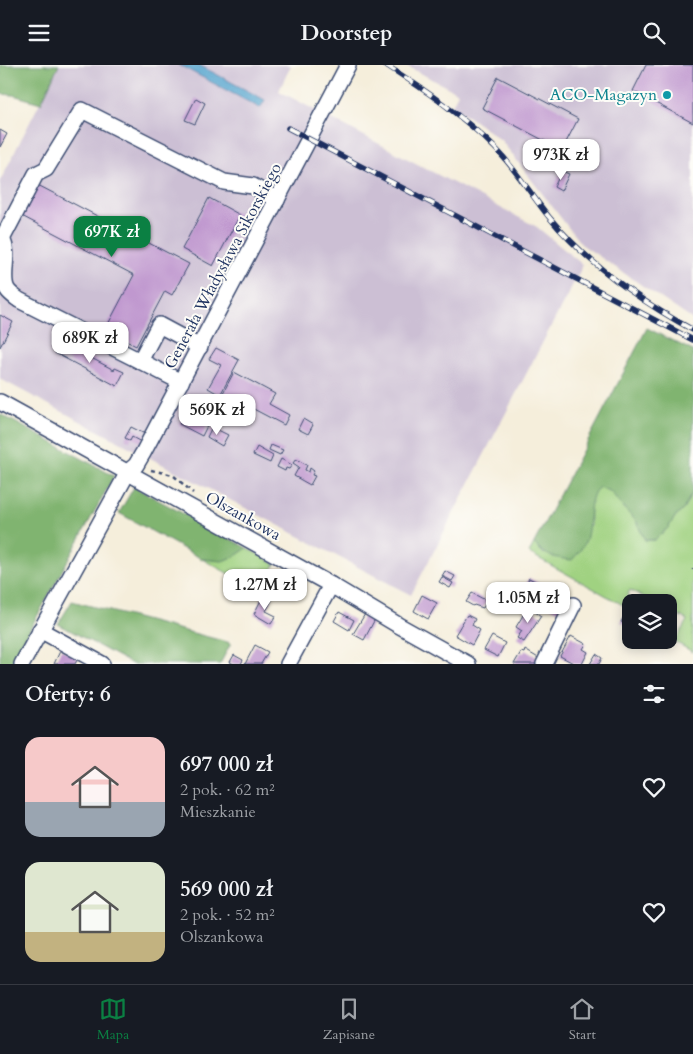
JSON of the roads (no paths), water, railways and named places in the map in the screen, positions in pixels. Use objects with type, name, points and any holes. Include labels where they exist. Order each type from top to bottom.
[{"type":"street","name":"Generała Władysława Sikorskiego","points":[[22,664],[128,472],[136,465],[143,453],[348,65]]},
{"type":"street","points":[[181,382],[19,300],[7,289],[4,283],[5,245],[1,241],[36,174],[46,169],[82,110],[224,182],[253,186],[277,199]]},
{"type":"street","points":[[140,361],[159,325],[200,347]]},
{"type":"street","name":"Olszankowa","points":[[0,402],[331,585],[466,663]]},
{"type":"street","points":[[288,664],[331,585]]},
{"type":"street","points":[[544,664],[573,605]]},
{"type":"street","points":[[40,630],[102,664]]},
{"type":"water","points":[[179,65],[199,65],[265,100],[260,108]]},
{"type":"railway","points":[[386,65],[443,104],[483,136],[510,165],[542,209],[564,234],[598,266],[634,294],[693,330]]},
{"type":"railway","points":[[288,128],[693,340]]},
{"type":"place","name":"ACO-Magazyn","points":[[667,95]]}]
